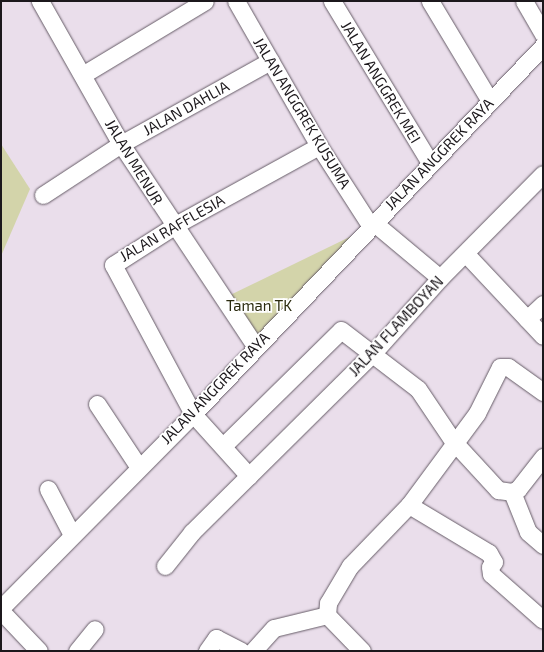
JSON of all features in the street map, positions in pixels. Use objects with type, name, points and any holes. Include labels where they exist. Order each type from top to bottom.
[{"type":"street","points":[[84,74],[205,1]]},
{"type":"street","name":"JALAN ANGGREK KUSUMA","points":[[236,1],[319,146],[372,223],[440,278]]},
{"type":"street","name":"JALAN ANGGREK MEI","points":[[332,1],[430,163]]},
{"type":"street","points":[[430,1],[490,101]]},
{"type":"street","points":[[524,1],[543,34]]},
{"type":"street","name":"JALAN MENUR","points":[[44,2],[121,144],[166,216],[177,224],[255,346]]},
{"type":"street","name":"JALAN ANGGREK RAYA","points":[[1,608],[71,533],[193,414],[255,346],[543,46]]},
{"type":"street","name":"JALAN DAHLIA","points":[[42,195],[121,144],[270,61]]},
{"type":"street","name":"JALAN RAFFLESIA","points":[[193,414],[113,267],[115,260],[319,146]]},
{"type":"street","name":"JALAN FLAMBOYAN","points":[[165,566],[192,532],[373,353],[440,278],[466,254],[543,174]]},
{"type":"street","points":[[466,254],[543,336]]},
{"type":"street","points":[[527,319],[543,304]]},
{"type":"street","points":[[223,446],[341,330],[373,353],[418,389],[453,441],[492,485],[512,492],[528,532],[543,545]]},
{"type":"street","points":[[362,651],[327,615],[328,603],[350,566],[409,505],[453,441],[477,413],[500,367],[508,367],[543,392]]},
{"type":"street","points":[[96,404],[138,466]]},
{"type":"street","points":[[193,414],[249,476]]},
{"type":"street","points":[[512,492],[543,457]]},
{"type":"street","points":[[48,489],[71,533]]},
{"type":"street","points":[[409,505],[489,553],[494,562],[490,567],[491,574],[543,620]]},
{"type":"street","points":[[1,611],[39,651]]},
{"type":"street","points":[[253,651],[274,628],[327,615]]},
{"type":"street","points":[[77,651],[95,629]]},
{"type":"street","points":[[206,651],[216,638],[241,651]]},
{"type":"green space","points":[[1,144],[30,189],[1,256]]},
{"type":"green space","name":"Taman TK","points":[[364,230],[254,342],[226,297]]}]
